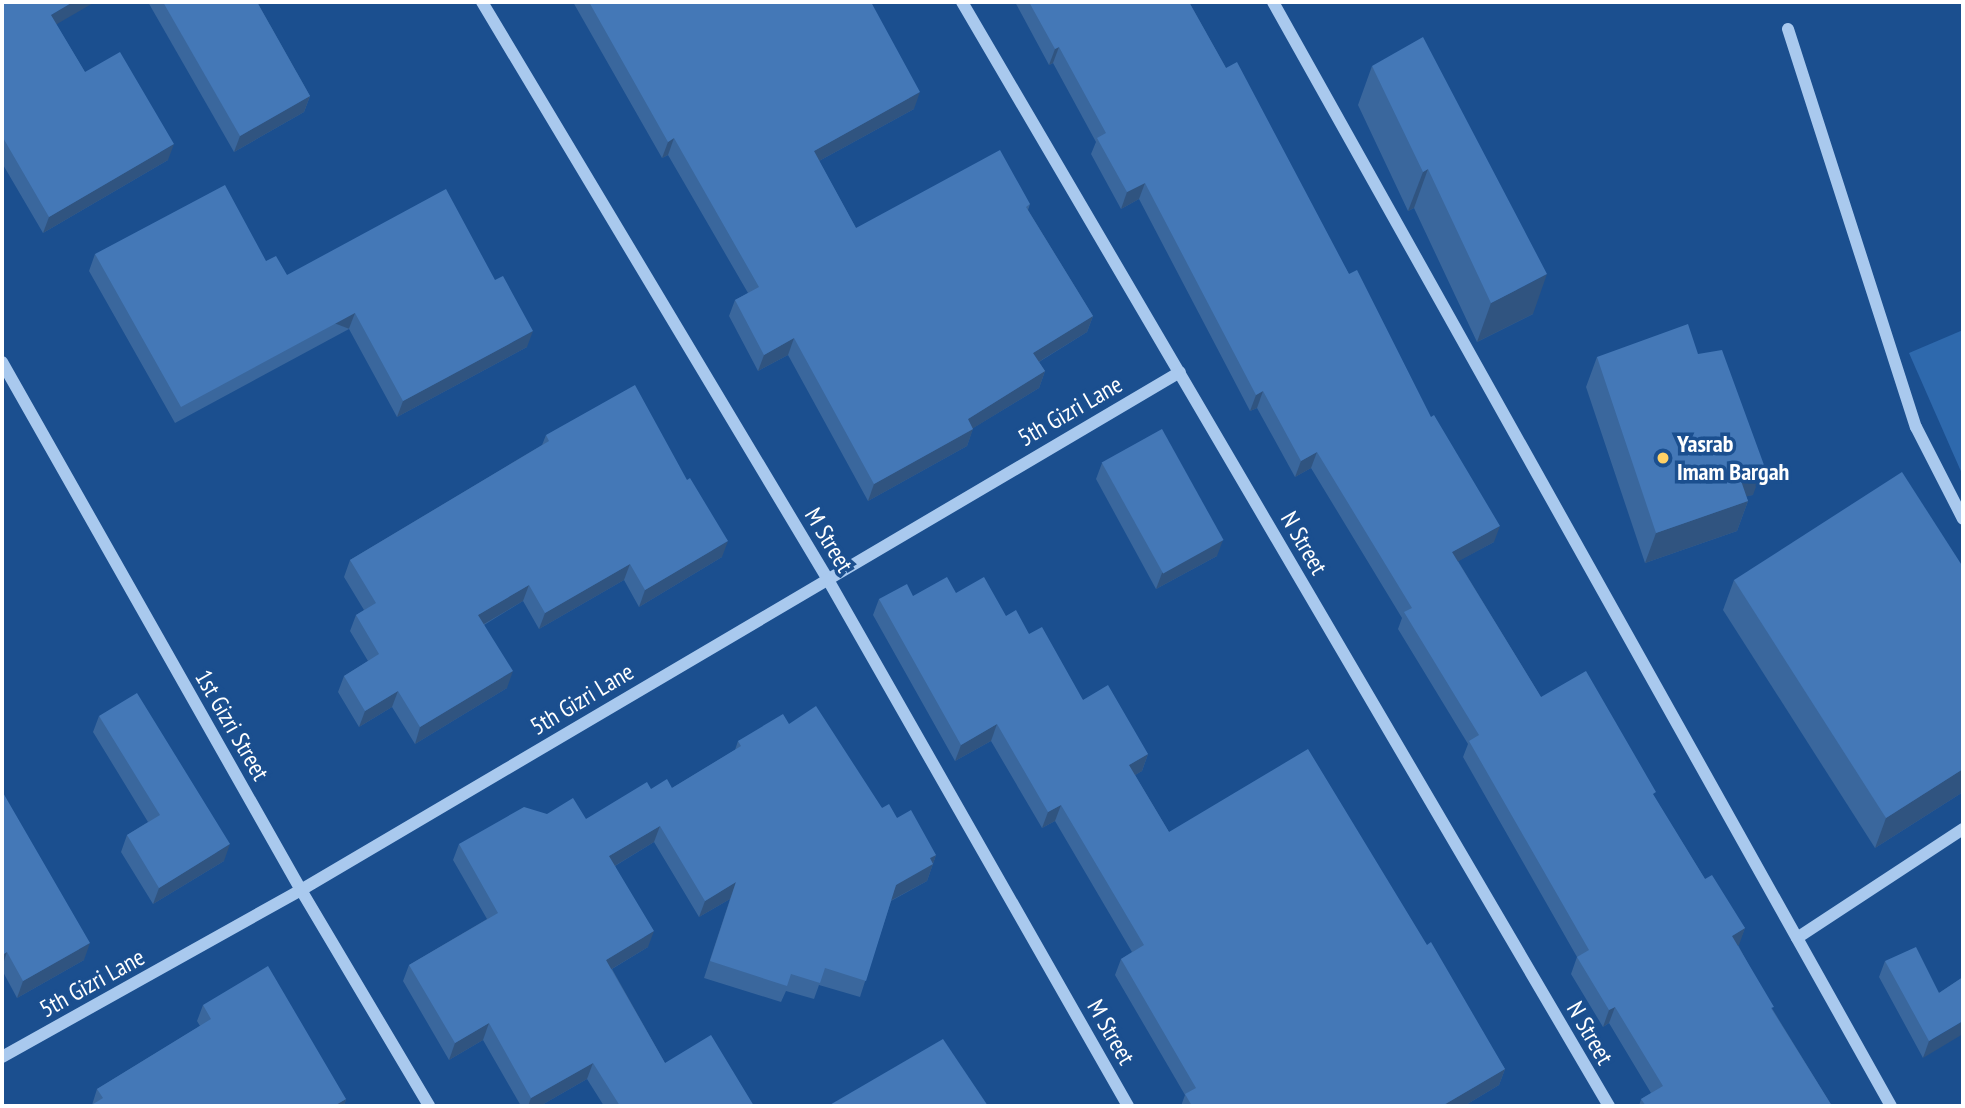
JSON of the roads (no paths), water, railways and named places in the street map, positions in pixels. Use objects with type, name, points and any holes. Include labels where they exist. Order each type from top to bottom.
[{"type":"street","name":"M Street","points":[[482,2],[827,578],[1128,1106]]},
{"type":"street","name":"N Street","points":[[962,2],[1609,1106]]},
{"type":"street","points":[[1273,2],[1891,1106]]},
{"type":"street","points":[[1788,29],[1916,427],[1963,519]]},
{"type":"street","name":"1st Gizri Street","points":[[2,362],[301,890],[429,1106]]},
{"type":"street","name":"5th Gizri Lane","points":[[2,1058],[301,890],[1180,372]]},
{"type":"street","points":[[1797,938],[1963,829]]},
{"type":"place","name":"Yasrab Imam Bargah","points":[[1663,458]]}]
